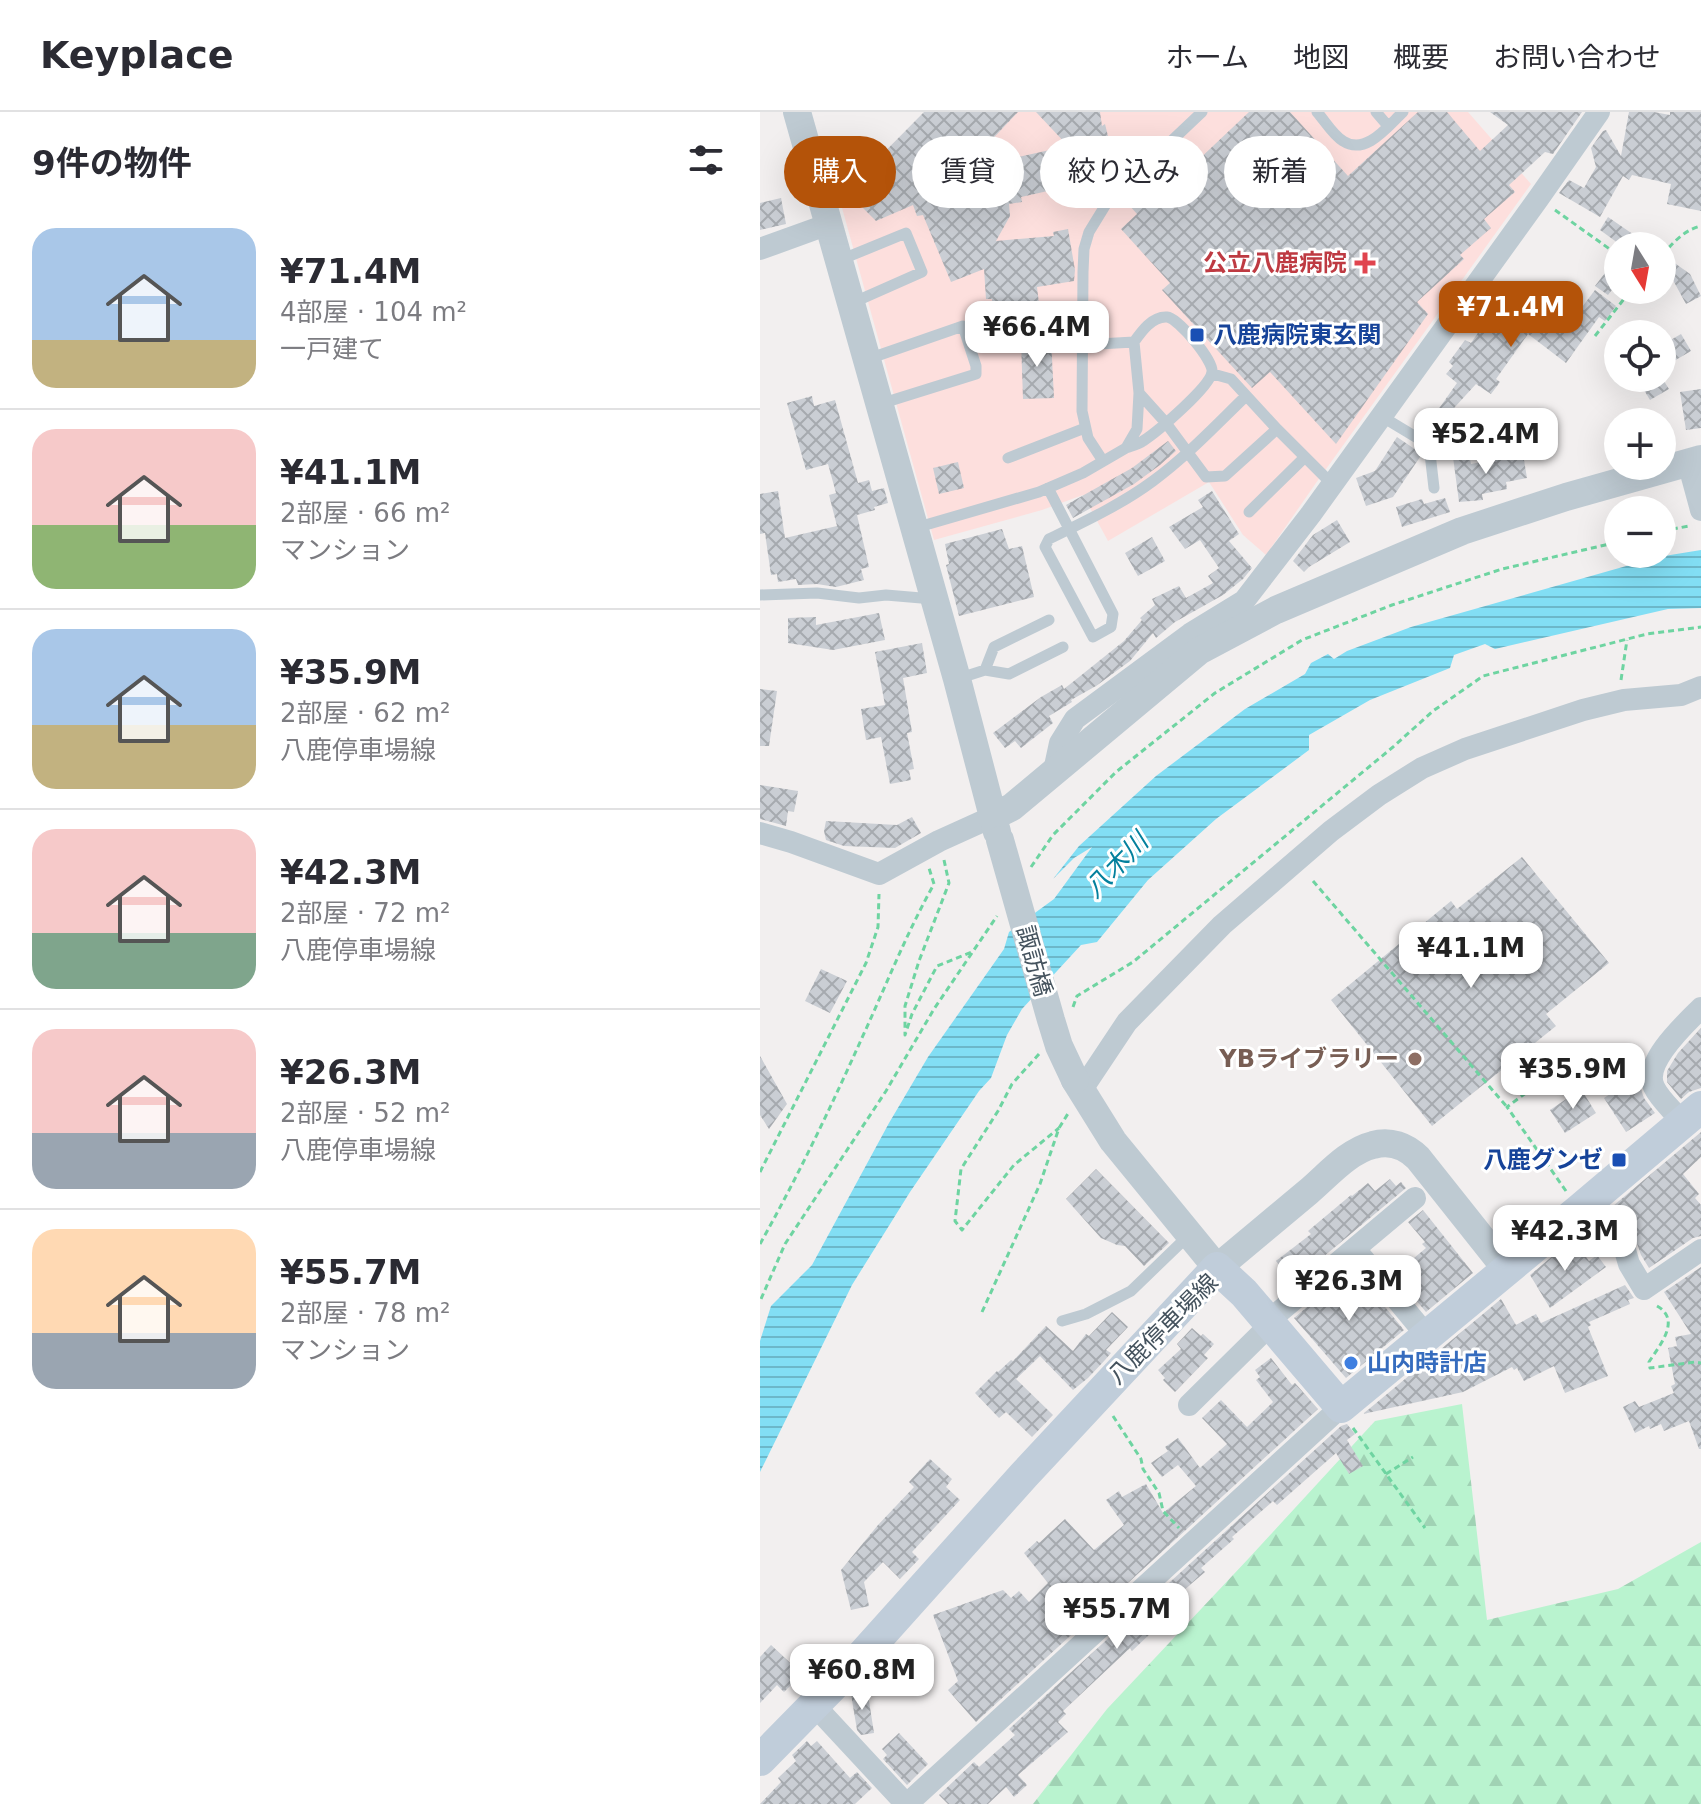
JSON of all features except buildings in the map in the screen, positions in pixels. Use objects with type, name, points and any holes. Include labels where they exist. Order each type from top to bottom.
[{"type":"main road","points":[[1341,1407],[1692,1114]]},
{"type":"main road","name":"八鹿停車場線","points":[[760,1760],[859,1659],[1024,1475],[1217,1268],[1244,1293],[1341,1407]]},
{"type":"street","name":"諏訪橋","points":[[797,112],[1059,1046],[1078,1086],[1113,1141],[1217,1268]]},
{"type":"street","points":[[1054,771],[1060,743],[1075,719],[1190,634],[1244,601],[1332,484],[1599,112]]},
{"type":"street","points":[[760,249],[829,224]]},
{"type":"street","points":[[760,833],[879,874],[931,845],[996,829],[1012,807],[1199,651],[1276,610],[1462,531],[1566,497],[1694,465],[1701,510]]},
{"type":"street","points":[[1078,1086],[1127,1022],[1222,925],[1331,831],[1379,795],[1422,768],[1465,749],[1583,710],[1624,700],[1681,695],[1701,687]]},
{"type":"street","points":[[1692,1114],[1653,1086],[1651,1075],[1656,1059],[1701,1008]]},
{"type":"street","points":[[1217,1268],[1363,1148],[1388,1143],[1408,1148],[1418,1158],[1507,1270]]},
{"type":"street","points":[[1189,1405],[1270,1325],[1279,1312],[1415,1198]]},
{"type":"street","points":[[1585,1205],[1622,1240],[1629,1264],[1644,1289],[1701,1250]]},
{"type":"street","points":[[1355,1249],[1427,1336]]},
{"type":"street","points":[[814,1705],[907,1804],[1341,1407]]},
{"type":"lane","points":[[1103,461],[1088,438],[1082,411],[1083,261],[1089,232],[1108,201],[1202,112]]},
{"type":"lane","points":[[1317,112],[1342,140],[1352,145],[1363,145],[1374,139],[1403,112]]},
{"type":"lane","points":[[1376,112],[1388,126]]},
{"type":"lane","points":[[839,260],[906,233],[922,272],[851,303]]},
{"type":"lane","points":[[914,528],[1048,488],[1141,443],[1166,423],[1203,389],[1213,374],[1211,363],[1179,323],[1168,317],[1156,319],[1143,329],[1134,342],[1139,393],[1137,429],[1126,448]]},
{"type":"lane","points":[[867,359],[963,326],[976,366],[976,374],[879,404]]},
{"type":"lane","points":[[1081,345],[1134,342]]},
{"type":"lane","points":[[1213,374],[1231,379],[1332,484]]},
{"type":"lane","points":[[1139,393],[1166,423],[1206,477],[1225,476],[1277,429]]},
{"type":"lane","points":[[1048,488],[1070,529],[1113,614],[1111,627],[1093,637],[1045,547],[1049,539],[1070,529],[1126,498],[1153,481],[1188,453],[1246,396]]},
{"type":"lane","points":[[1381,416],[1429,445],[1483,442]]},
{"type":"lane","points":[[1008,458],[1085,428]]},
{"type":"lane","points":[[1429,445],[1434,488]]},
{"type":"lane","points":[[1249,512],[1305,457]]},
{"type":"lane","points":[[760,595],[817,593],[859,598],[886,595],[934,599]]},
{"type":"lane","points":[[985,670],[994,647],[1049,620]]},
{"type":"lane","points":[[957,679],[985,670],[1009,674],[1063,647]]},
{"type":"lane","points":[[1062,1321],[1086,1314],[1131,1291],[1190,1235]]},
{"type":"path","points":[[1538,199],[1604,245]]},
{"type":"path","points":[[1676,239],[1690,229],[1701,226]]},
{"type":"path","points":[[1595,336],[1620,304]]},
{"type":"path","points":[[1026,874],[1053,835],[1116,772],[1215,693],[1302,640],[1392,605],[1502,569],[1604,545]]},
{"type":"path","points":[[931,845],[949,883],[905,1006],[905,1035],[912,1014],[937,966],[973,952]]},
{"type":"path","points":[[760,1244],[860,1042],[913,920],[934,884],[931,845]]},
{"type":"path","points":[[760,1172],[866,963],[878,927],[879,874]]},
{"type":"path","points":[[1313,881],[1507,1107],[1585,1205]]},
{"type":"path","points":[[761,1299],[785,1244],[886,1091],[934,1009],[1000,913]]},
{"type":"path","points":[[1507,1107],[1578,1054]]},
{"type":"path","points":[[982,1312],[1040,1184],[1059,1128],[1078,1086]]},
{"type":"path","points":[[1644,1289],[1644,1296],[1664,1310],[1669,1324],[1668,1332],[1649,1362],[1650,1368],[1701,1363]]},
{"type":"path","points":[[1097,1397],[1109,1409],[1141,1459],[1143,1469],[1159,1493],[1163,1511],[1193,1543]]},
{"type":"path","points":[[1341,1407],[1344,1416],[1425,1528]]},
{"type":"path","points":[[1386,1474],[1413,1457]]},
{"type":"shaded area","points":[[925,112],[1468,112],[1531,184],[1266,555],[1243,535],[1209,482],[1108,541],[1083,495],[1042,510],[934,540],[842,208],[896,208],[896,141]]},
{"type":"green space","points":[[1462,1404],[1487,1620],[1618,1589],[1701,1542],[1701,1804],[1033,1804],[1107,1709],[1375,1421]]},
{"type":"water","name":"八木川","points":[[1701,550],[1701,608],[1668,609],[1495,649],[1485,644],[1454,655],[1450,668],[1370,700],[1309,735],[1309,750],[1216,819],[1148,880],[1097,942],[1081,945],[1022,1009],[1007,1035],[991,1078],[910,1192],[852,1285],[760,1472],[760,1341],[771,1306],[812,1265],[928,1057],[1004,949],[1009,932],[1054,899],[1092,847],[1074,858],[1053,879],[1079,846],[1156,776],[1245,709],[1305,674],[1311,663],[1328,654],[1334,659],[1411,627],[1619,568],[1676,568],[1676,554]]},
{"type":"place","name":"公立八鹿病院","points":[[1365,263]]},
{"type":"place","name":"八鹿病院東玄関","points":[[1197,335]]},
{"type":"place","name":"YBライブラリー","points":[[1415,1059]]},
{"type":"place","name":"八鹿グンゼ","points":[[1619,1160]]},
{"type":"place","name":"山内時計店","points":[[1351,1363]]}]
